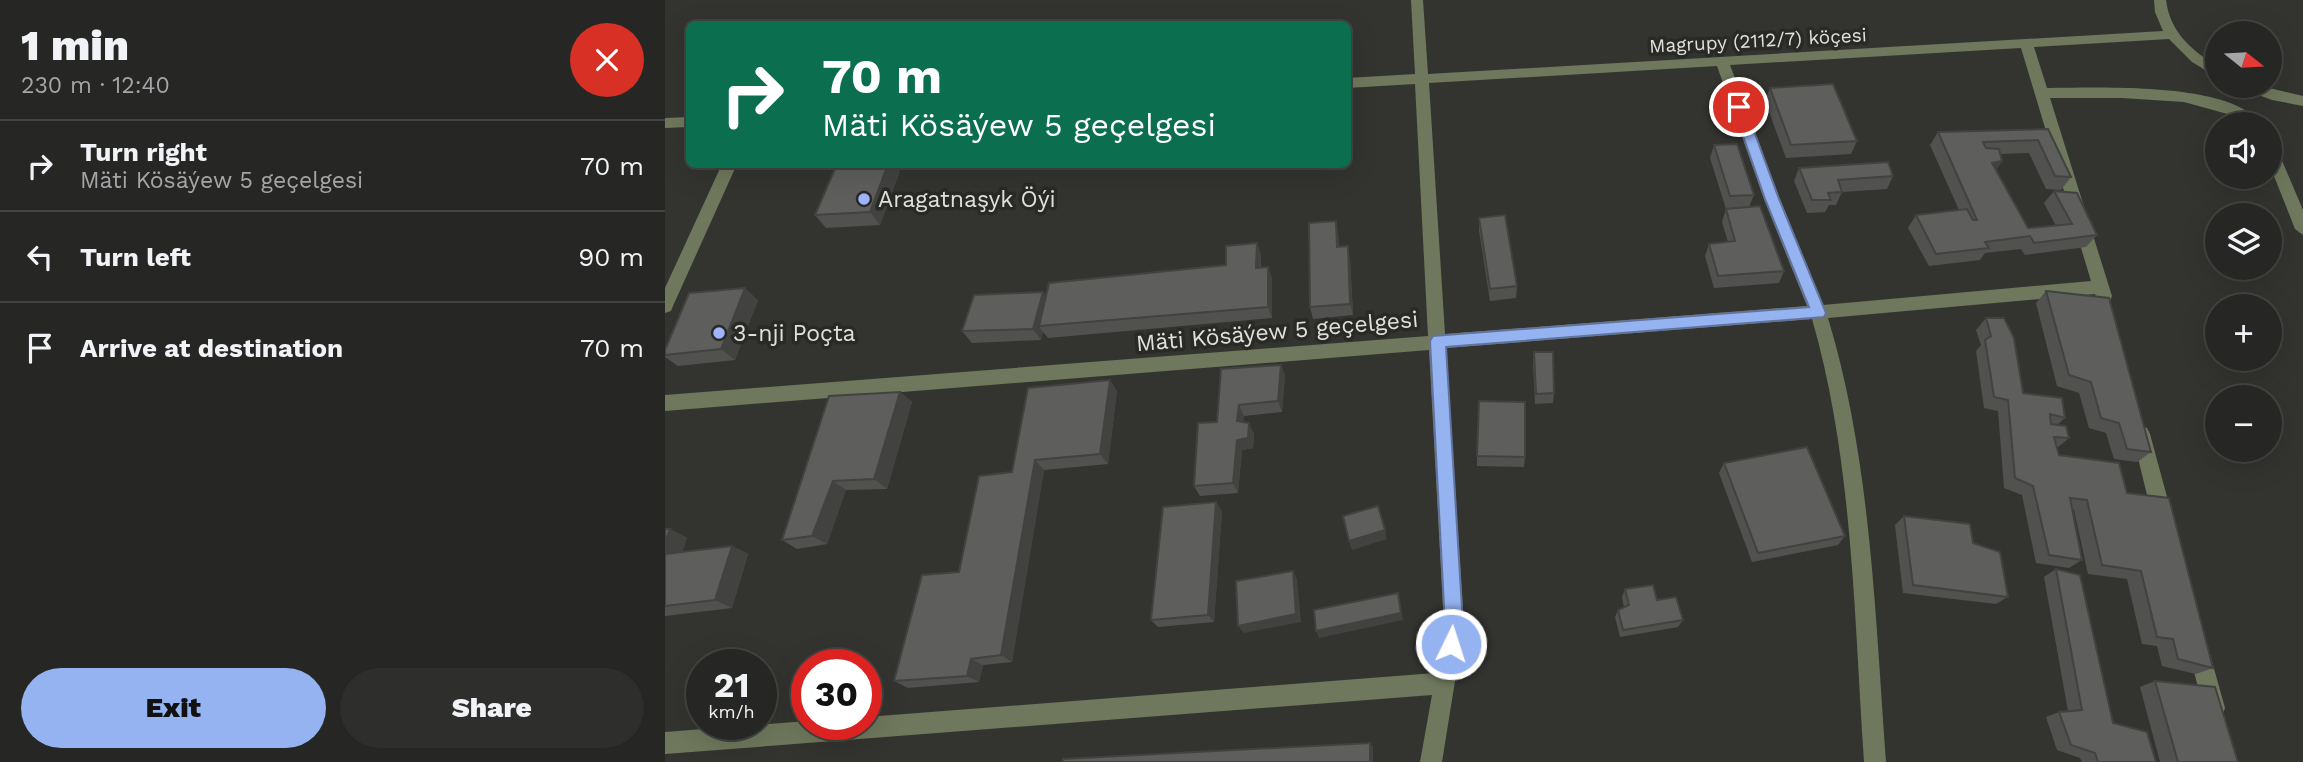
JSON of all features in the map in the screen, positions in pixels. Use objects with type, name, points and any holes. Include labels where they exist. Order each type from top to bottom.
[{"type":"street","points":[[1417,0],[1454,625],[1431,762]]},
{"type":"street","points":[[2159,0],[2160,13],[2171,35],[2195,59],[2205,65]]},
{"type":"street","name":"Magrupy (2112/7) köçesi","points":[[1351,83],[2171,35]]},
{"type":"street","points":[[2027,45],[2108,313]]},
{"type":"street","points":[[1722,61],[1772,199],[1818,313],[1836,376],[1859,540],[1875,762]]},
{"type":"street","points":[[2042,93],[2178,95],[2233,112]]},
{"type":"street","points":[[2282,97],[2303,101]]},
{"type":"street","points":[[665,123],[686,122]]},
{"type":"street","points":[[665,306],[728,168]]},
{"type":"street","points":[[2282,178],[2303,229]]},
{"type":"street","name":"Mäti Kösäýew 5 geçelgesi","points":[[665,403],[1818,313],[2101,287]]},
{"type":"street","points":[[2137,419],[2168,538]]},
{"type":"street","points":[[2193,630],[2218,722]]},
{"type":"street","points":[[665,743],[1444,683]]},
{"type":"building","points":[[1833,84],[1857,141],[1791,145],[1770,88]]},
{"type":"building","points":[[2048,129],[2071,177],[2055,176],[2038,140],[1983,142],[1986,148],[1999,149],[2002,161],[1992,163],[2028,228],[2072,224],[2054,191],[2077,193],[2097,235],[2034,243],[2030,236],[1985,242],[1989,248],[1936,254],[1916,215],[1967,209],[1973,220],[1977,220],[1938,132]]},
{"type":"building","points":[[1737,144],[1754,195],[1730,196],[1714,145]]},
{"type":"building","points":[[1888,162],[1893,176],[1838,180],[1842,192],[1828,193],[1831,200],[1812,200],[1799,168]]},
{"type":"building","points":[[835,168],[886,168],[870,212],[815,215]]},
{"type":"building","points":[[1760,206],[1784,271],[1718,276],[1709,244],[1735,241],[1726,209]]},
{"type":"building","points":[[1505,215],[1517,286],[1490,289],[1479,218]]},
{"type":"building","points":[[1336,221],[1337,247],[1348,246],[1350,304],[1310,307],[1309,223]]},
{"type":"building","points":[[1257,243],[1256,268],[1268,267],[1268,307],[1039,326],[1049,283],[1226,265],[1226,246]]},
{"type":"building","points":[[745,288],[721,349],[665,355],[689,293]]},
{"type":"building","points":[[2046,291],[2109,298],[2151,452],[2127,449],[2119,423],[2101,418],[2091,382],[2069,375]]},
{"type":"building","points":[[1043,292],[1033,329],[962,331],[974,295]]},
{"type":"building","points":[[1986,318],[2004,318],[2014,338],[2023,393],[2062,398],[2065,418],[2050,414],[2051,424],[2066,426],[2069,438],[2054,437],[2059,455],[2119,463],[2127,493],[2169,498],[2213,668],[2178,659],[2173,639],[2157,637],[2141,571],[2102,565],[2087,500],[2070,498],[2082,560],[2049,555],[2033,486],[2015,478],[2008,400],[1994,397],[1985,340],[1991,336]]},
{"type":"building","points":[[1534,352],[1553,352],[1554,393],[1536,394]]},
{"type":"building","points":[[1281,365],[1278,401],[1239,405],[1237,421],[1249,423],[1248,438],[1237,440],[1233,483],[1194,486],[1198,423],[1217,422],[1221,369]]},
{"type":"building","points":[[1110,380],[1100,454],[1035,460],[1001,655],[971,659],[967,676],[894,681],[922,575],[959,572],[979,476],[1012,472],[1028,388]]},
{"type":"building","points":[[900,392],[874,479],[833,481],[812,536],[782,540],[829,396]]},
{"type":"building","points":[[1479,401],[1525,402],[1525,457],[1477,456]]},
{"type":"building","points":[[1807,447],[1845,536],[1758,553],[1724,463]]},
{"type":"building","points":[[1216,502],[1208,615],[1151,620],[1163,507]]},
{"type":"building","points":[[1378,506],[1385,530],[1349,541],[1343,516]]},
{"type":"building","points":[[1904,516],[1970,524],[1973,543],[2000,552],[2008,597],[1913,585]]},
{"type":"building","points":[[665,529],[670,529],[665,542]]},
{"type":"building","points":[[732,546],[715,600],[665,606],[665,554]]},
{"type":"building","points":[[2056,569],[2080,575],[2113,723],[2147,732],[2156,762],[2098,762],[2095,753],[2071,745],[2059,712],[2082,710]]},
{"type":"building","points":[[1293,571],[1296,614],[1238,626],[1236,581]]},
{"type":"building","points":[[1653,585],[1657,600],[1676,597],[1683,620],[1623,630],[1618,610],[1629,605],[1625,589]]},
{"type":"building","points":[[1398,593],[1401,613],[1316,631],[1314,610]]},
{"type":"building","points":[[2155,681],[2215,687],[2238,762],[2178,762]]},
{"type":"building","points":[[1370,743],[1370,762],[1063,762],[1063,759]]},
{"type":"place","name":"Aragatnaşyk Öýi","points":[[864,199]]},
{"type":"place","name":"3-nji Poçta","points":[[719,333]]},
{"type":"route","points":[[1451,644],[1454,625],[1438,341],[1818,313],[1772,199],[1739,107]]}]
